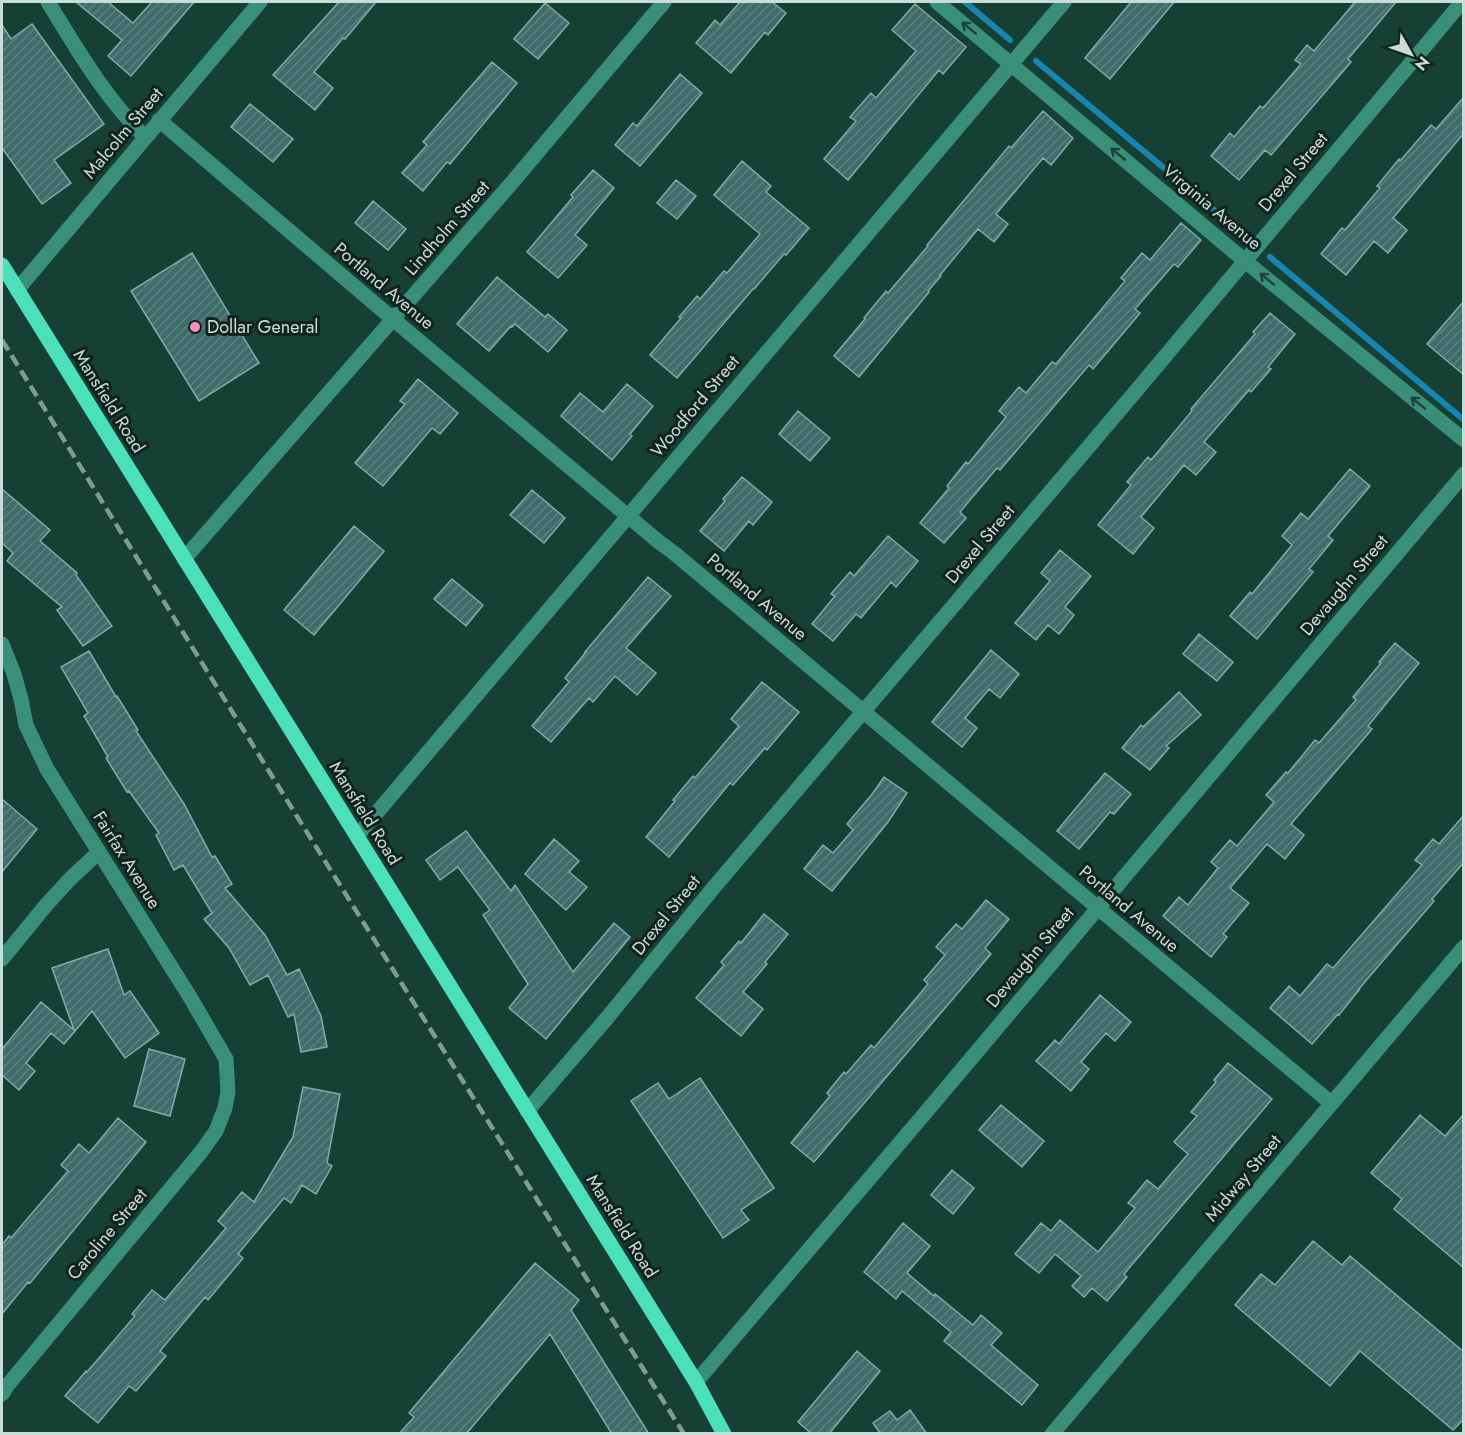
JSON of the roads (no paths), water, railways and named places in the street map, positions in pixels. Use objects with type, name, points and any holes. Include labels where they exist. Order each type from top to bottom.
[{"type":"main road","name":"Mansfield Road","points":[[2,265],[696,1382],[724,1434]]},
{"type":"main road","name":"Mansfield Road","points":[[696,1382],[735,1434]]},
{"type":"street","points":[[48,2],[108,95],[145,137]]},
{"type":"street","name":"Malcolm Street","points":[[17,290],[260,2]]},
{"type":"street","name":"Lindholm Street","points":[[184,559],[394,320],[664,2]]},
{"type":"street","name":"Virginia Avenue","points":[[937,2],[1245,261],[1464,440]]},
{"type":"street","name":"Woodford Street","points":[[357,836],[1064,2]]},
{"type":"street","name":"Drexel Street","points":[[527,1110],[1129,400],[1462,2]]},
{"type":"street","name":"Portland Avenue","points":[[159,120],[394,320],[1331,1103]]},
{"type":"street","name":"Devaughn Street","points":[[696,1382],[1464,474]]},
{"type":"street","name":"Fairfax Avenue","points":[[2,644],[14,674],[26,724],[47,769],[190,997],[226,1059],[228,1092]]},
{"type":"street","points":[[2,959],[71,878],[99,852]]},
{"type":"street","name":"Midway Street","points":[[1052,1434],[1464,947]]},
{"type":"street","name":"Caroline Street","points":[[2,1394],[21,1368],[201,1152],[216,1131],[225,1108],[228,1092]]},
{"type":"waterway","points":[[965,2],[1010,40]]},
{"type":"waterway","points":[[1036,61],[1244,235]]},
{"type":"waterway","points":[[1270,257],[1464,420]]},
{"type":"railway","points":[[2,340],[684,1434]]},
{"type":"place","name":"Dollar General","points":[[195,327]]}]
